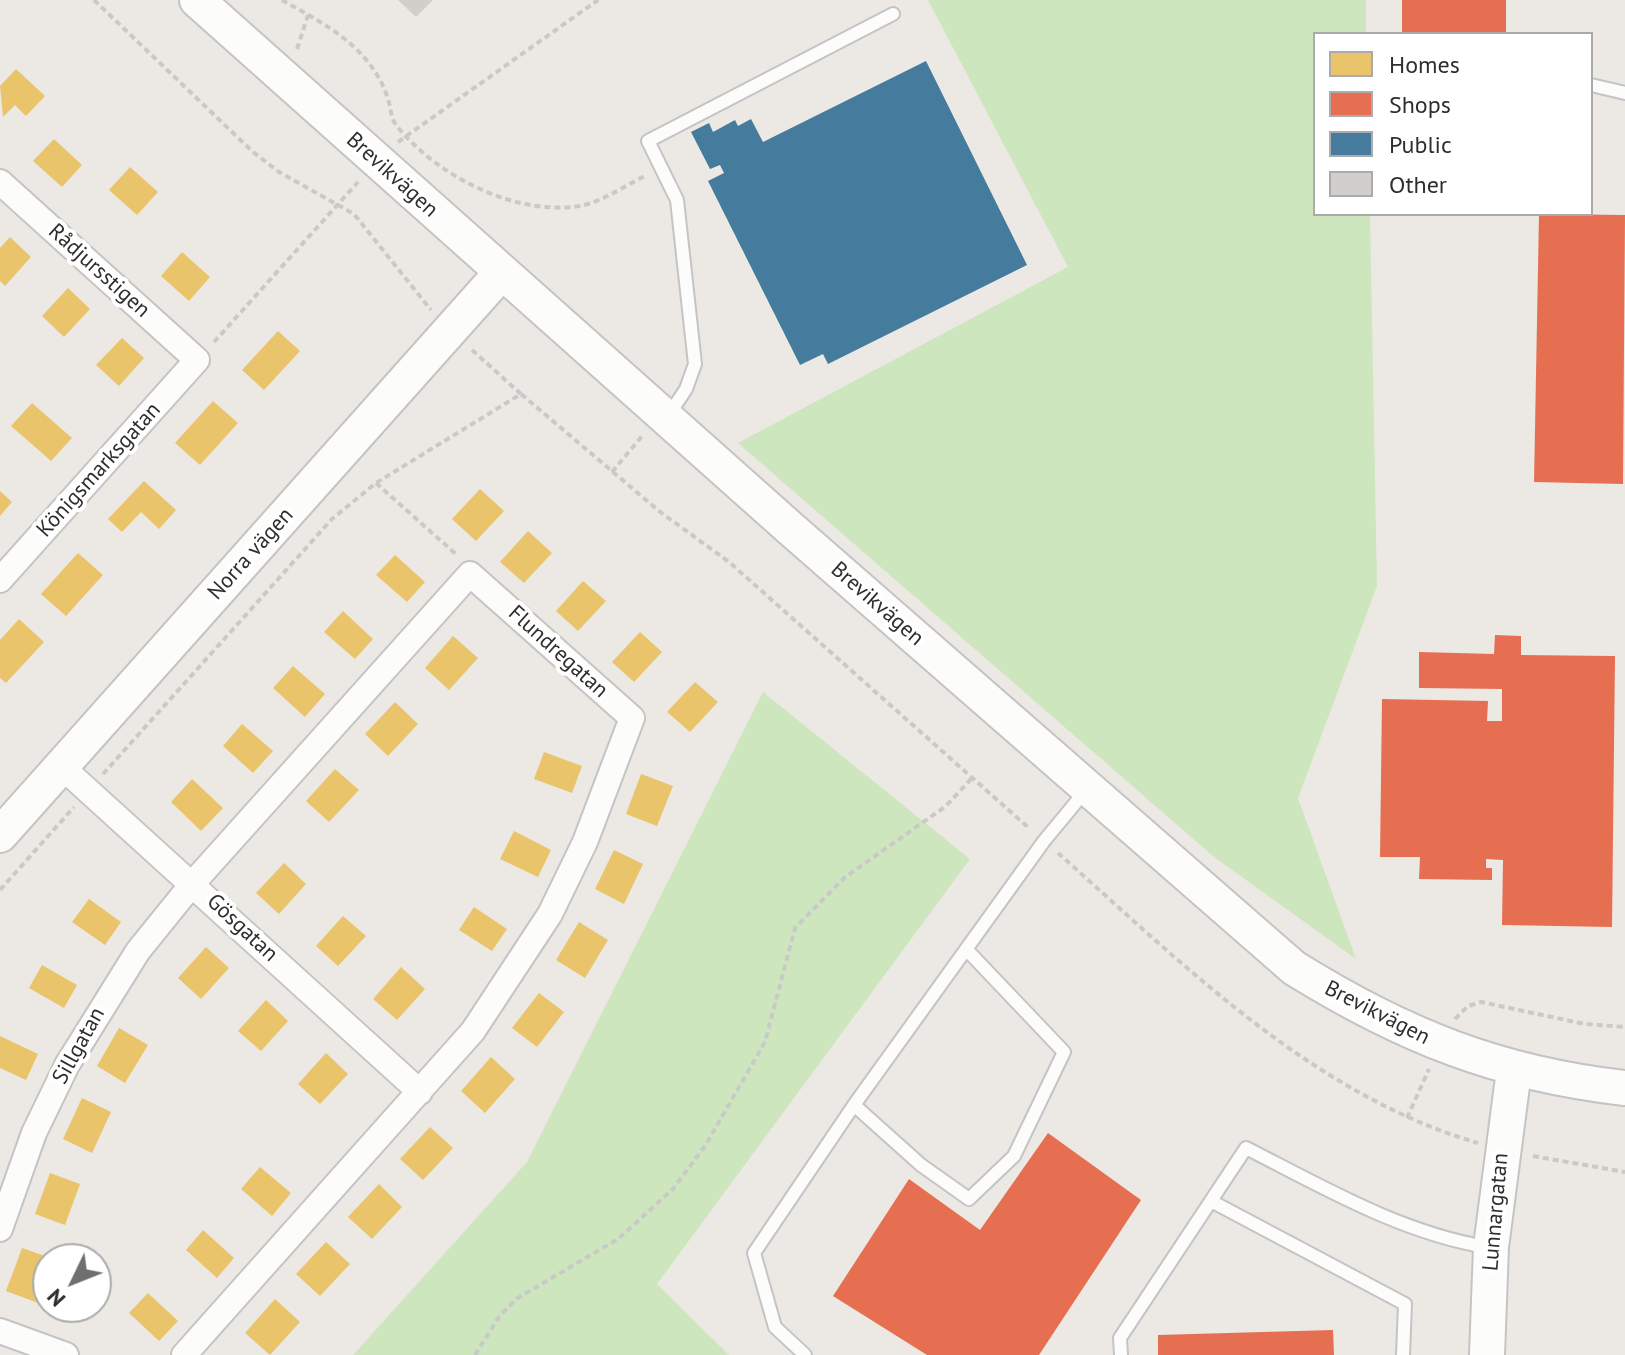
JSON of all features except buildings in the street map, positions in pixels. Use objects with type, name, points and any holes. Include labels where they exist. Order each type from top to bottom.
[{"type":"street","name":"Brevikvägen","points":[[197,0],[502,272],[655,427],[1089,787],[1294,968],[1351,1003],[1460,1054],[1571,1082],[1625,1088]]},
{"type":"street","name":"Rådjursstigen","points":[[3,190],[197,360]]},
{"type":"street","name":"Norra vägen","points":[[0,835],[502,272]]},
{"type":"street","name":"Königsmarksgatan","points":[[0,580],[197,360]]},
{"type":"street","points":[[193,883],[470,574]]},
{"type":"street","name":"Flundregatan","points":[[420,1092],[473,1031],[550,914],[585,842],[632,718],[470,574]]},
{"type":"street","name":"Gösgatan","points":[[62,767],[420,1092]]},
{"type":"street","name":"Sillgatan","points":[[0,1229],[34,1133],[67,1065],[138,951],[193,883]]},
{"type":"street","name":"Lunnargatan","points":[[1487,1355],[1491,1247],[1501,1150],[1514,1070]]},
{"type":"street","points":[[184,1355],[420,1092]]},
{"type":"street","points":[[0,1331],[66,1355]]},
{"type":"lane","points":[[655,427],[686,389],[695,364],[677,200],[648,141],[893,14]]},
{"type":"lane","points":[[1593,85],[1625,93]]},
{"type":"lane","points":[[805,1355],[775,1327],[754,1253],[854,1105],[966,949],[1044,841],[1089,787]]},
{"type":"lane","points":[[854,1105],[921,1165],[969,1199],[1014,1156],[1064,1052],[966,949]]},
{"type":"lane","points":[[1121,1355],[1120,1338],[1246,1148],[1380,1215],[1452,1241],[1491,1247]]},
{"type":"lane","points":[[1211,1201],[1405,1304],[1403,1355]]},
{"type":"path","points":[[94,0],[253,152],[279,172],[339,203],[367,226],[437,318]]},
{"type":"path","points":[[282,0],[331,28],[361,54],[380,78],[395,124],[470,185],[492,196],[544,207],[590,203],[661,167]]},
{"type":"path","points":[[197,360],[377,161],[407,135],[598,0]]},
{"type":"path","points":[[296,51],[308,15]]},
{"type":"path","points":[[463,342],[612,472],[729,562],[1240,1010],[1339,1081],[1407,1118],[1501,1150],[1591,1169],[1625,1172]]},
{"type":"path","points":[[0,890],[332,519],[376,483],[521,394]]},
{"type":"path","points":[[612,472],[655,427]]},
{"type":"path","points":[[376,483],[464,560],[470,574]]},
{"type":"path","points":[[475,1355],[499,1317],[516,1299],[618,1239],[673,1189],[705,1146],[765,1042],[795,928],[844,878],[946,806],[972,778]]},
{"type":"green space","points":[[928,0],[1366,0],[1366,32],[1313,32],[1313,216],[1370,216],[1377,586],[1298,798],[1356,959],[1214,857],[738,443],[1068,267]]},
{"type":"green space","points":[[763,692],[970,859],[657,1284],[729,1355],[353,1355],[527,1162]]}]
